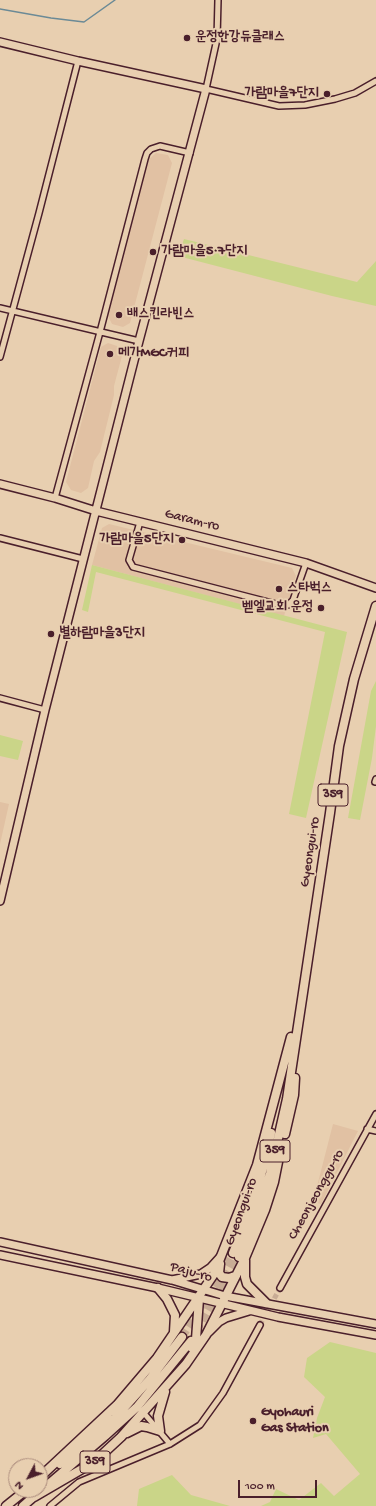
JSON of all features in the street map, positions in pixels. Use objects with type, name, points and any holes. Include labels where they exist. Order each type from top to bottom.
[{"type":"main road","name":"Gyeongui-ro","points":[[239,1256],[264,1165],[294,1039],[304,987],[339,746],[354,679],[376,606]]},
{"type":"main road","points":[[48,1470],[117,1405],[157,1358],[214,1274],[257,1165],[294,1039]]},
{"type":"main road","points":[[206,1335],[235,1276],[239,1256],[265,1210],[274,1182],[294,1095],[294,1039]]},
{"type":"main road","points":[[221,1256],[220,1274],[225,1278],[235,1276]]},
{"type":"main road","points":[[239,1256],[247,1284],[266,1303]]},
{"type":"main road","points":[[158,1288],[167,1299],[175,1315],[176,1321],[172,1337]]},
{"type":"main road","points":[[143,1412],[146,1404],[194,1344],[196,1339],[199,1298]]},
{"type":"main road","name":"359","points":[[48,1489],[94,1462],[123,1435],[168,1386],[186,1364],[206,1335]]},
{"type":"main road","name":"359","points":[[48,1472],[74,1454],[114,1418],[150,1379],[182,1337]]},
{"type":"main road","name":"359","points":[[48,1485],[137,1407],[191,1340]]},
{"type":"main road","points":[[160,1432],[158,1416],[160,1405],[168,1386]]},
{"type":"main road","points":[[123,1435],[141,1426],[147,1426],[160,1432]]},
{"type":"main road","points":[[6,1506],[16,1498]]},
{"type":"main road","name":"359","points":[[23,1506],[33,1498]]},
{"type":"street","points":[[0,901],[45,710],[83,559],[206,89],[217,39],[218,0]]},
{"type":"street","points":[[0,42],[279,106],[306,105],[335,100],[355,93],[376,81]]},
{"type":"street","points":[[0,357],[78,61]]},
{"type":"street","points":[[55,498],[147,153],[151,149],[160,146],[190,153]]},
{"type":"street","points":[[0,308],[139,341]]},
{"type":"street","name":"Garam-ro","points":[[0,484],[55,498],[96,511],[306,563],[376,588]]},
{"type":"street","points":[[140,522],[129,560],[133,567],[280,605],[288,605],[293,600],[306,563]]},
{"type":"street","points":[[0,538],[83,559]]},
{"type":"street","points":[[0,698],[45,710]]},
{"type":"street","name":"Cheonjeonggu-ro","points":[[280,1288],[376,1114]]},
{"type":"street","points":[[367,1129],[376,1131]]},
{"type":"street","name":"Paju-ro","points":[[0,1242],[172,1280],[225,1296],[376,1324]]},
{"type":"street","name":"Paju-ro","points":[[0,1255],[158,1288],[278,1317],[376,1335]]},
{"type":"street","points":[[172,1280],[201,1274],[210,1268],[221,1256]]},
{"type":"street","points":[[206,1335],[219,1322],[226,1318],[251,1311]]},
{"type":"street","points":[[50,1506],[79,1482],[170,1444],[200,1425],[223,1393],[260,1325]]},
{"type":"street","points":[[143,1412],[170,1444]]},
{"type":"shaded area","points":[[156,153],[168,155],[172,163],[130,323],[123,327],[112,324],[108,316],[148,160]]},
{"type":"shaded area","points":[[108,343],[120,347],[123,352],[100,452],[94,461],[88,488],[81,493],[71,490],[66,482],[101,347]]},
{"type":"shaded area","points":[[109,524],[292,568],[296,576],[284,616],[92,565],[102,528]]},
{"type":"shaded area","points":[[0,802],[9,804],[0,844]]},
{"type":"shaded area","points":[[333,1124],[358,1131],[321,1204],[313,1202]]},
{"type":"green space","points":[[184,239],[357,282],[376,261],[376,306],[178,256]]},
{"type":"green space","points":[[92,565],[347,632],[306,818],[289,814],[325,632],[96,572],[88,612],[82,610]]},
{"type":"green space","points":[[376,681],[376,726],[372,758],[360,820],[348,818],[371,691]]},
{"type":"green space","points":[[0,735],[23,741],[18,760],[0,756]]},
{"type":"green space","points":[[330,1342],[376,1353],[376,1506],[261,1506],[270,1502],[276,1489],[299,1500],[321,1483],[334,1496],[360,1474],[326,1434],[313,1438],[317,1418],[325,1397],[304,1377],[307,1358]]},
{"type":"green space","points":[[172,1475],[191,1495],[230,1506],[137,1506],[139,1489]]},
{"type":"waterway","points":[[0,9],[84,22],[115,0]]},
{"type":"tunnel","points":[[182,1337],[223,1272],[233,1253]]},
{"type":"tunnel","points":[[196,1331],[239,1257]]},
{"type":"tunnel","points":[[260,1325],[280,1288]]},
{"type":"place","name":"운정한강듀클래스","points":[[187,38]]},
{"type":"place","name":"가람마을7단지","points":[[327,94]]},
{"type":"place","name":"가람마을5·7단지","points":[[153,252]]},
{"type":"place","name":"배스킨라빈스","points":[[119,315]]},
{"type":"place","name":"메가MGC커피","points":[[110,354]]},
{"type":"place","name":"가람마을5단지","points":[[182,540]]},
{"type":"place","name":"스타벅스","points":[[279,589]]},
{"type":"place","name":"벧엘교회 운정","points":[[321,608]]},
{"type":"place","name":"별하람마을3단지","points":[[51,634]]},
{"type":"place","name":"Gyohauri Gas Station","points":[[253,1421]]}]
